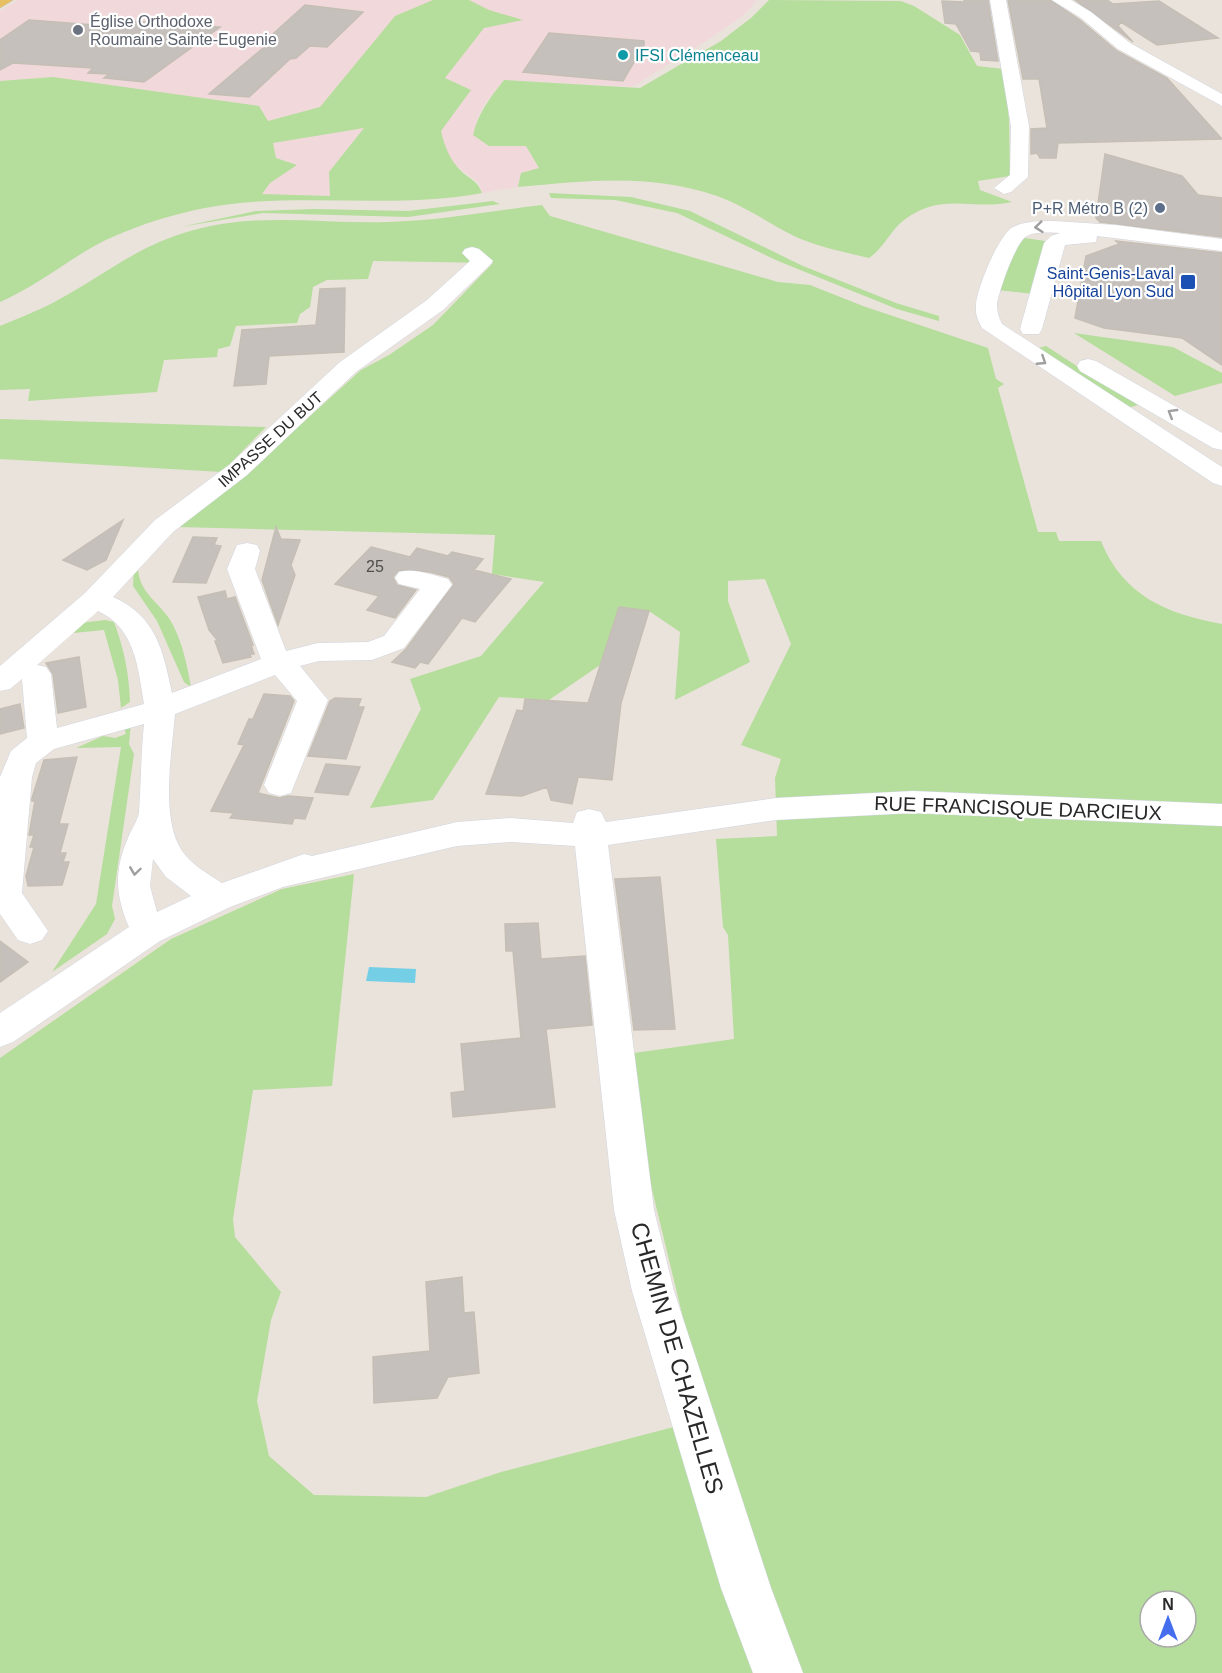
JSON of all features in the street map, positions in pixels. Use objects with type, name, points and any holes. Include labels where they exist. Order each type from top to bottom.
[{"type":"main road","points":[[0,3],[5,0]]},
{"type":"street","points":[[998,0],[1020,126],[1018,177],[1004,188]]},
{"type":"street","points":[[1060,0],[1086,15],[1124,46],[1222,101]]},
{"type":"street","points":[[1222,245],[1060,226],[1029,228],[1018,232],[987,294],[999,314],[1222,477]]},
{"type":"street","points":[[1033,322],[1054,243],[1060,238],[1073,236],[1222,256]]},
{"type":"street","name":"IMPASSE DU BUT","points":[[0,682],[95,599],[164,526],[238,470],[348,367],[435,305],[483,261],[472,253]]},
{"type":"street","points":[[999,314],[1033,322],[1048,343],[1222,443]]},
{"type":"street","points":[[247,551],[241,569],[272,652],[313,700],[280,785]]},
{"type":"street","points":[[30,931],[5,895],[16,777],[22,758],[43,742],[160,709],[281,662],[318,652],[372,651],[394,642],[438,585],[409,578]]},
{"type":"street","points":[[95,599],[120,610],[138,627],[159,694],[154,817],[137,853],[132,891],[137,911],[148,932]]},
{"type":"street","points":[[36,674],[43,742]]},
{"type":"street","name":"RUE FRANCISQUE DARCIEUX","points":[[0,1032],[148,932],[218,898],[283,875],[457,834],[511,830],[635,829],[776,809],[913,802],[1222,815]]},
{"type":"street","points":[[154,817],[169,857],[218,898]]},
{"type":"street","name":"CHEMIN DE CHAZELLES","points":[[591,828],[634,1210],[656,1303],[746,1588],[778,1673]]},
{"type":"shaded area","points":[[18,0],[757,0],[744,15],[711,38],[632,87],[504,80],[484,105],[476,122],[489,146],[526,145],[539,168],[521,173],[518,187],[482,193],[479,183],[455,165],[445,149],[329,172],[330,196],[262,195],[270,183],[296,165],[276,158],[268,121],[53,77],[0,81],[0,11]]},
{"type":"green space","points":[[433,0],[469,0],[489,10],[523,20],[484,28],[445,78],[471,90],[441,131],[453,162],[476,183],[482,193],[405,200],[251,202],[175,215],[107,240],[0,302],[0,81],[53,77],[259,106],[268,121],[320,107],[395,16]],"holes":[[[364,128],[329,172],[330,196],[262,194],[270,183],[297,165],[276,158],[273,143]]]},
{"type":"green space","points":[[769,0],[901,1],[914,6],[960,35],[977,66],[1004,69],[1009,119],[1010,176],[978,181],[980,190],[1012,202],[983,205],[944,204],[918,211],[899,224],[869,258],[803,240],[727,200],[691,189],[642,181],[594,181],[518,187],[521,173],[539,168],[526,146],[489,146],[473,135],[481,113],[504,80],[640,88],[721,41],[751,18]]},
{"type":"green space","points":[[549,193],[631,197],[690,211],[803,266],[896,303],[939,316],[939,321],[897,309],[778,261],[677,213],[615,200],[551,198]]},
{"type":"green space","points":[[493,201],[500,204],[408,217],[263,213],[180,227],[256,211],[314,209],[408,211]]},
{"type":"green space","points":[[542,205],[550,216],[778,282],[810,285],[863,306],[988,348],[996,379],[1004,384],[998,388],[1038,532],[1056,532],[1059,541],[1101,541],[1121,576],[1134,589],[1165,608],[1183,615],[1222,624],[1222,1673],[0,1673],[0,1058],[171,939],[282,889],[354,874],[332,1086],[253,1090],[233,1219],[235,1237],[281,1292],[271,1320],[257,1401],[269,1456],[314,1495],[426,1497],[501,1472],[712,1417],[691,1351],[649,1177],[634,1053],[734,1039],[728,935],[723,927],[716,839],[777,836],[775,778],[781,759],[741,745],[791,644],[765,579],[728,581],[728,601],[750,662],[675,700],[680,632],[649,611],[619,607],[600,665],[549,700],[499,697],[433,800],[370,808],[421,709],[410,679],[481,656],[544,582],[492,574],[495,535],[178,527],[268,454],[361,370],[389,355],[433,325],[493,263],[373,261],[368,279],[327,280],[313,287],[310,307],[300,314],[297,323],[236,326],[230,346],[218,349],[217,357],[164,360],[157,392],[28,401],[30,389],[0,390],[0,326],[51,304],[140,251],[175,236],[243,221],[364,222],[446,218]]},
{"type":"green space","points":[[1025,238],[1045,241],[1034,294],[996,290],[1016,240]]},
{"type":"green space","points":[[1074,333],[1173,347],[1222,373],[1222,383],[1175,396]]},
{"type":"green space","points":[[1046,346],[1100,381],[1145,403],[1124,409],[1034,349]]},
{"type":"green space","points":[[0,419],[266,427],[222,472],[0,459]]},
{"type":"green space","points":[[134,567],[138,567],[139,576],[146,591],[173,625],[182,648],[191,687],[184,682],[157,621],[133,586]]},
{"type":"green space","points":[[105,620],[114,622],[125,661],[130,702],[121,708],[118,680],[104,630],[63,634],[80,623]]},
{"type":"green space","points":[[131,723],[129,744],[134,754],[112,906],[115,919],[107,934],[52,972],[96,904],[121,747],[76,748],[103,736],[115,738],[126,734],[123,725]]},
{"type":"water","points":[[369,967],[416,969],[415,983],[366,981]]},
{"type":"building","points":[[964,0],[988,0],[998,61],[981,60],[980,52],[971,51],[956,24],[945,23],[942,1],[964,2]]},
{"type":"building","points":[[1008,0],[1050,0],[1080,20],[1117,51],[1167,78],[1222,139],[1058,143],[1056,158],[1040,158],[1037,153],[1031,154],[1031,129],[1047,128],[1039,79],[1023,79]]},
{"type":"building","points":[[1075,0],[1107,0],[1113,4],[1159,1],[1218,38],[1157,45],[1121,22],[1118,26],[1133,42]]},
{"type":"building","points":[[305,5],[363,12],[327,47],[310,46],[296,58],[290,59],[249,97],[209,94],[269,43],[264,42]]},
{"type":"building","points":[[29,20],[122,27],[131,21],[220,27],[144,82],[104,78],[109,74],[88,73],[93,68],[13,63],[0,70],[0,40]]},
{"type":"building","points":[[549,33],[644,41],[644,45],[623,81],[523,72]]},
{"type":"building","name":"P+R Métro B (2)","points":[[1105,154],[1182,176],[1198,195],[1222,198],[1222,237],[1100,222],[1096,218]]},
{"type":"building","points":[[1116,241],[1222,253],[1222,365],[1182,338],[1104,328],[1075,318],[1086,256],[1119,244]]},
{"type":"building","points":[[345,288],[344,352],[269,356],[266,384],[234,386],[242,330],[316,325],[320,289]]},
{"type":"building","points":[[123,520],[106,560],[87,570],[63,560]]},
{"type":"building","points":[[276,527],[281,539],[300,540],[291,565],[295,575],[278,625],[262,580]]},
{"type":"building","points":[[193,537],[217,538],[214,545],[221,546],[206,583],[173,582]]},
{"type":"building","points":[[371,547],[410,557],[417,548],[448,556],[452,552],[483,559],[474,570],[511,579],[475,622],[462,618],[428,664],[420,662],[415,668],[392,662],[406,649],[454,584],[449,577],[430,572],[399,570],[393,577],[397,585],[416,590],[395,618],[367,610],[379,596],[335,584]]},
{"type":"building","points":[[225,591],[227,599],[235,597],[253,645],[251,645],[254,654],[250,654],[251,657],[223,663],[215,641],[218,641],[209,630],[198,597]]},
{"type":"building","points":[[619,607],[649,611],[621,703],[612,780],[578,777],[572,804],[551,800],[547,787],[522,796],[486,794],[517,710],[523,711],[525,699],[588,703]]},
{"type":"building","points":[[79,657],[86,707],[58,713],[53,674],[46,663]]},
{"type":"building","points":[[264,694],[290,696],[294,701],[258,793],[279,798],[288,796],[313,798],[305,819],[294,818],[292,824],[230,818],[234,813],[211,811],[244,745],[238,744],[249,719],[253,719]]},
{"type":"building","points":[[335,698],[361,699],[358,707],[364,707],[346,759],[308,756],[330,701]]},
{"type":"building","points":[[20,704],[24,728],[0,734],[0,709]]},
{"type":"building","points":[[77,757],[59,824],[68,824],[60,853],[66,853],[63,862],[69,862],[62,885],[28,886],[26,876],[34,847],[30,847],[34,835],[29,835],[35,801],[32,801],[32,798],[44,760]]},
{"type":"building","points":[[326,764],[360,767],[348,795],[315,792]]},
{"type":"building","points":[[660,877],[675,1029],[634,1030],[615,879]]},
{"type":"building","points":[[538,923],[541,959],[585,956],[592,1025],[546,1029],[555,1107],[453,1117],[451,1093],[465,1091],[461,1044],[521,1038],[513,951],[506,951],[505,924]]},
{"type":"building","points":[[0,941],[28,962],[0,982]]},
{"type":"building","points":[[462,1277],[464,1313],[474,1312],[479,1373],[448,1377],[437,1398],[374,1403],[373,1357],[430,1351],[426,1282]]},
{"type":"place","name":"Église Orthodoxe Roumaine Sainte-Eugenie","points":[[78,30]]},
{"type":"place","name":"IFSI Clémenceau","points":[[623,55]]},
{"type":"place","name":"P+R Métro B (2)","points":[[1160,208]]},
{"type":"place","name":"Saint-Genis-Laval Hôpital Lyon Sud","points":[[1188,282]]}]
